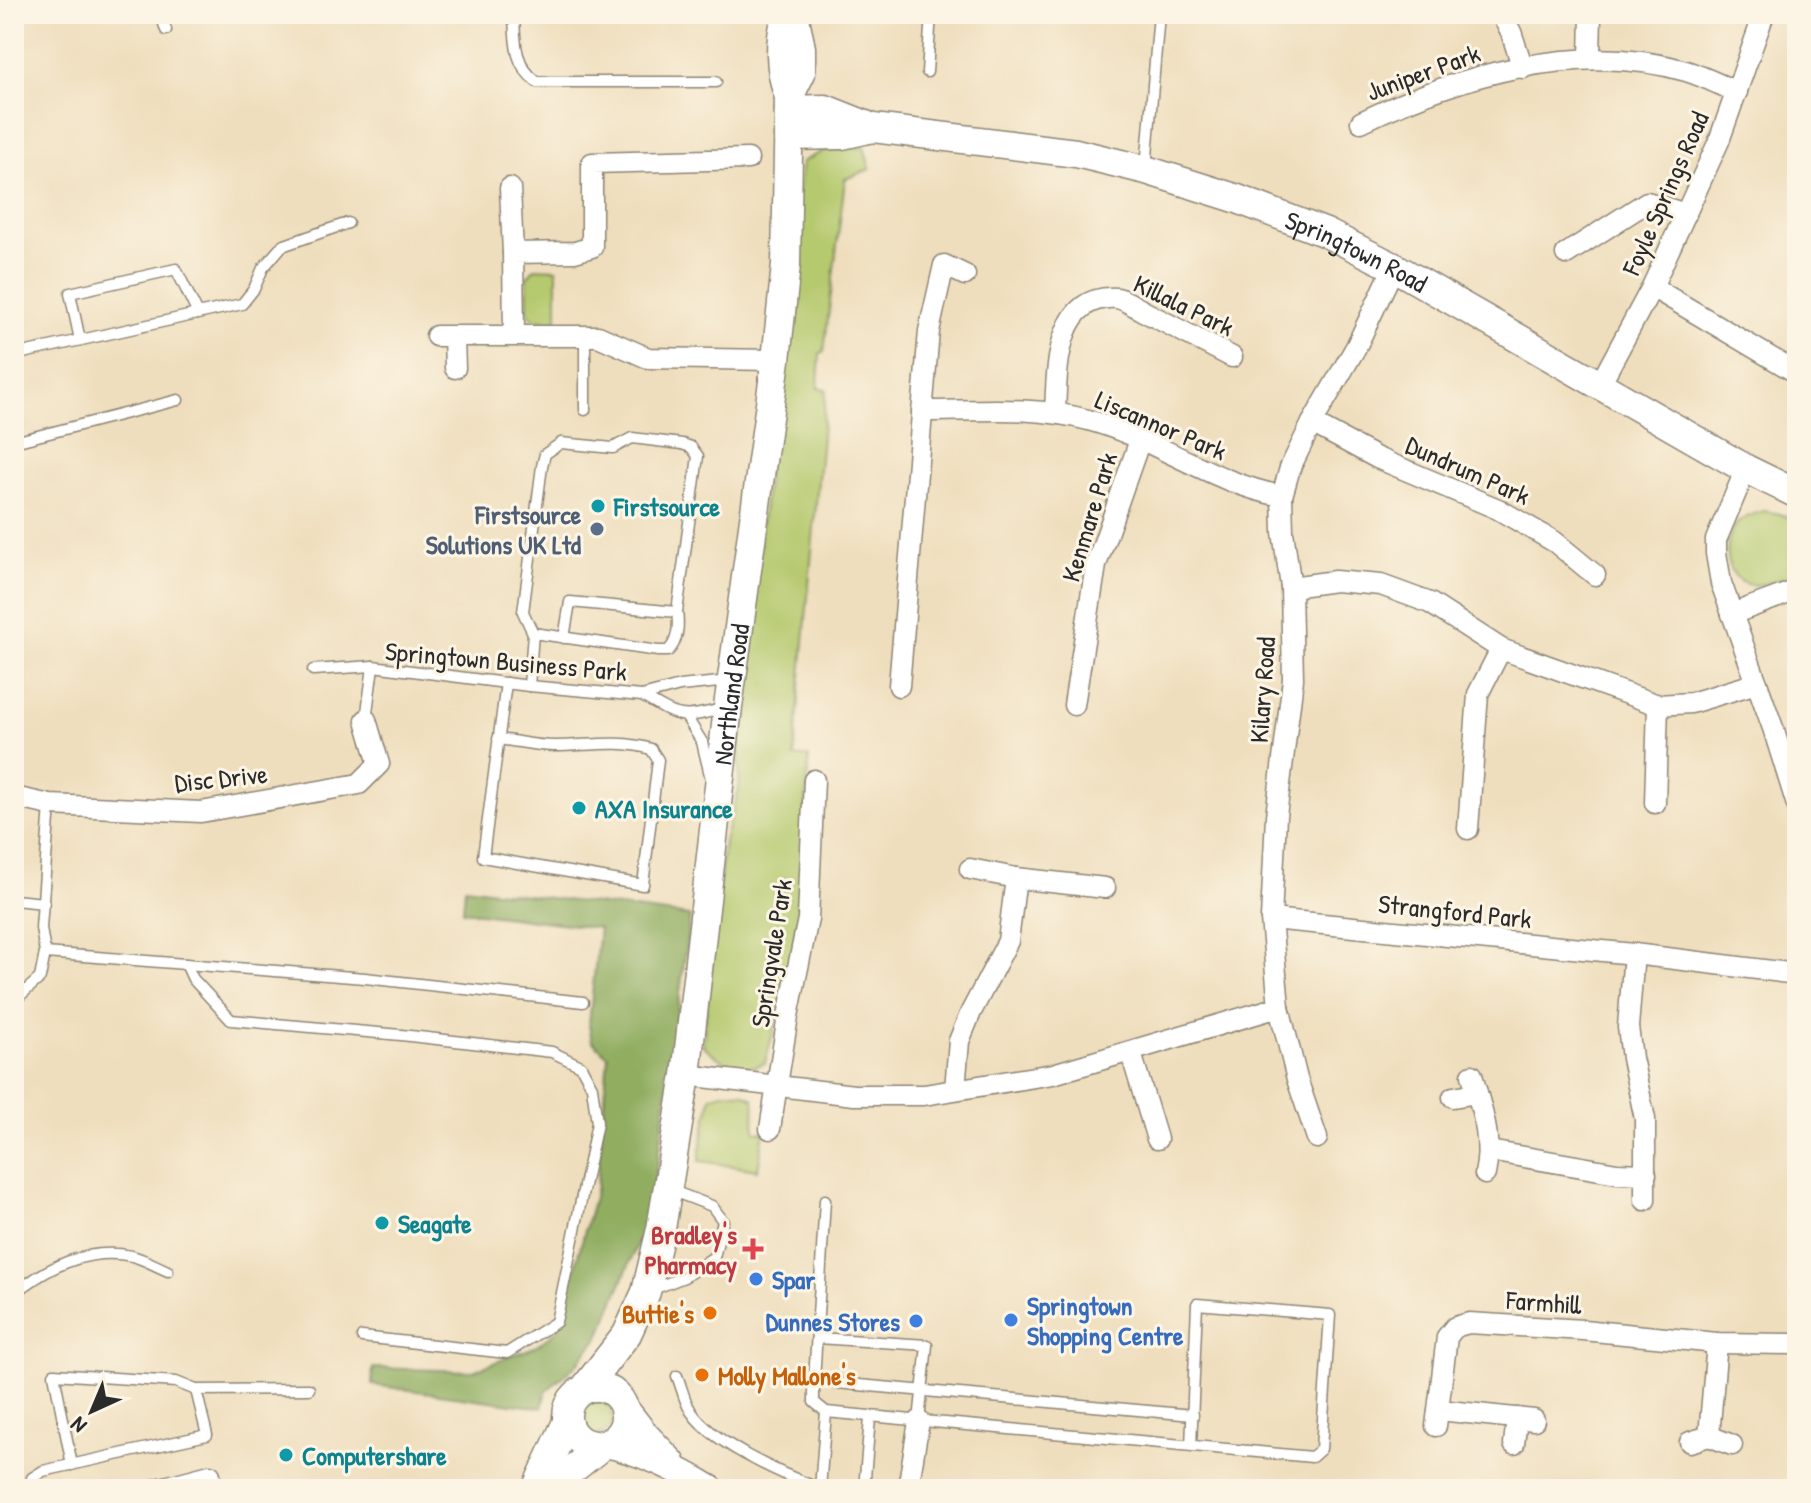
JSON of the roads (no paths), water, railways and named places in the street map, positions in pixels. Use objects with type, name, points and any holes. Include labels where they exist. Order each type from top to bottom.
[{"type":"main road","name":"Northland Road","points":[[584,1389],[627,1334],[646,1292],[668,1189],[686,1075],[730,694],[786,265],[789,114],[782,75],[780,37],[787,14]]},
{"type":"main road","name":"Northland Road","points":[[789,114],[801,73],[801,48],[794,14]]},
{"type":"main road","name":"Springtown Road","points":[[789,114],[825,109],[873,128],[1076,153],[1146,170],[1235,198],[1326,233],[1394,267],[1746,469],[1797,494]]},
{"type":"main road","name":"Northland Road","points":[[622,1403],[627,1334]]},
{"type":"main road","points":[[536,1489],[567,1422],[570,1402],[584,1389],[603,1387],[622,1403],[623,1427],[619,1435],[548,1489]]},
{"type":"main road","points":[[567,1422],[570,1431],[584,1444],[604,1445]]},
{"type":"street","points":[[1501,14],[1511,32],[1523,68]]},
{"type":"street","points":[[1590,58],[1591,14]]},
{"type":"street","name":"Foyle Springs Road","points":[[1599,386],[1652,287],[1719,141],[1764,14]]},
{"type":"street","name":"Juniper Park","points":[[1361,122],[1406,100],[1463,80],[1590,58],[1654,64],[1687,72],[1737,92]]},
{"type":"street","points":[[513,253],[575,252],[592,247],[592,163],[748,159]]},
{"type":"street","points":[[510,188],[514,335]]},
{"type":"street","points":[[1566,254],[1647,202],[1686,214]]},
{"type":"street","points":[[899,686],[929,331],[944,265],[965,275]]},
{"type":"street","name":"Kilary Road","points":[[1317,1138],[1297,1079],[1279,1007],[1271,919],[1276,816],[1293,679],[1291,587],[1283,532],[1282,496],[1290,468],[1312,423],[1356,347],[1394,267]]},
{"type":"street","points":[[1652,287],[1797,373]]},
{"type":"street","name":"Killala Park","points":[[1055,413],[1063,335],[1071,319],[1089,303],[1118,298],[1232,357]]},
{"type":"street","points":[[455,368],[445,336],[598,336],[648,358],[776,360]]},
{"type":"street","name":"Liscannor Park","points":[[922,411],[1055,413],[1089,420],[1140,440],[1225,481],[1282,496]]},
{"type":"street","name":"Dundrum Park","points":[[1312,423],[1377,458],[1498,509],[1555,542],[1595,575]]},
{"type":"street","name":"Kenmare Park","points":[[1074,705],[1096,565],[1140,440]]},
{"type":"street","points":[[1746,469],[1716,540],[1716,553],[1721,583],[1796,802]]},
{"type":"street","points":[[1291,587],[1335,581],[1381,585],[1430,603],[1501,649],[1658,705],[1691,703],[1757,683]]},
{"type":"street","points":[[1732,614],[1797,590]]},
{"type":"street","points":[[1468,829],[1478,694],[1501,649]]},
{"type":"street","points":[[1655,803],[1658,705]]},
{"type":"street","name":"Disc Drive","points":[[14,797],[50,805],[201,812],[359,784],[379,764],[366,720]]},
{"type":"street","name":"Springvale Park","points":[[770,1129],[808,919],[814,780]]},
{"type":"street","points":[[970,869],[1016,878],[1105,888]]},
{"type":"street","points":[[955,1089],[959,1041],[1008,941],[1016,878]]},
{"type":"street","name":"Strangford Park","points":[[1271,919],[1634,954],[1797,974]]},
{"type":"street","points":[[1634,954],[1628,1027],[1645,1119],[1645,1200]]},
{"type":"street","points":[[686,1075],[889,1097],[924,1095],[1053,1074],[1279,1007]]},
{"type":"street","points":[[1131,1053],[1160,1125]]},
{"type":"street","points":[[1453,1097],[1474,1084],[1488,1134],[1485,1174]]},
{"type":"street","points":[[1489,1151],[1617,1173],[1646,1174]]},
{"type":"street","name":"Farmhill","points":[[1514,1444],[1525,1419],[1438,1418],[1447,1337],[1455,1327],[1469,1323],[1717,1343],[1797,1344]]},
{"type":"street","points":[[1717,1343],[1699,1439],[1732,1445]]},
{"type":"street","points":[[622,1403],[683,1479]]},
{"type":"street","points":[[908,1489],[919,1421]]},
{"type":"street","points":[[604,1445],[637,1452],[683,1479],[711,1489]]},
{"type":"street","points":[[157,1489],[212,1482]]},
{"type":"lane","points":[[161,14],[166,30]]},
{"type":"lane","points":[[514,14],[517,60],[537,82],[716,82]]},
{"type":"lane","points":[[927,72],[931,14]]},
{"type":"lane","points":[[1146,170],[1159,14]]},
{"type":"lane","points":[[14,355],[242,304],[254,289],[263,268],[282,246],[348,223]]},
{"type":"lane","points":[[80,340],[70,293],[176,269],[198,314]]},
{"type":"lane","points":[[585,336],[585,410]]},
{"type":"lane","points":[[14,442],[178,400]]},
{"type":"lane","points":[[529,686],[533,633],[523,612],[545,454],[561,443],[613,448],[632,438],[691,447],[698,456],[677,612],[679,622],[676,638],[668,651],[533,633]]},
{"type":"lane","points":[[564,638],[570,602],[677,612]]},
{"type":"lane","points":[[313,670],[373,666]]},
{"type":"lane","name":"Springtown Business Park","points":[[366,720],[373,666],[529,686],[642,696],[680,686],[730,694]]},
{"type":"lane","points":[[498,739],[556,746],[602,743],[639,745],[651,749],[658,760],[643,885],[483,857],[498,739],[506,683]]},
{"type":"lane","points":[[687,718],[730,694]]},
{"type":"lane","points":[[642,696],[667,711],[687,718],[702,742],[717,804]]},
{"type":"lane","points":[[14,1001],[40,978],[45,953],[41,928],[50,805]]},
{"type":"lane","points":[[14,900],[44,903]]},
{"type":"lane","points":[[45,953],[365,978],[583,1002]]},
{"type":"lane","points":[[186,964],[193,979],[231,1020],[552,1052],[581,1066],[592,1087],[597,1123],[556,1322],[507,1353],[362,1337]]},
{"type":"lane","points":[[646,1292],[684,1277],[714,1257],[723,1221],[712,1206],[668,1189]]},
{"type":"lane","points":[[825,1200],[814,1402],[826,1412],[870,1418],[1312,1457],[1321,1449],[1330,1315],[1197,1304],[1191,1446]]},
{"type":"lane","points":[[14,1294],[54,1267],[92,1255],[132,1256],[168,1271]]},
{"type":"lane","points":[[817,1338],[927,1345],[919,1421]]},
{"type":"lane","points":[[72,1465],[54,1374],[176,1382],[196,1390],[309,1389]]},
{"type":"lane","points":[[677,1376],[689,1408],[719,1437],[771,1469],[820,1489],[826,1412]]},
{"type":"lane","points":[[814,1381],[1193,1415]]},
{"type":"lane","points":[[30,1489],[32,1478],[43,1471],[207,1435],[196,1390]]},
{"type":"lane","points":[[864,1489],[870,1418]]},
{"type":"place","name":"Firstsource","points":[[598,506]]},
{"type":"place","name":"Firstsource Solutions UK Ltd","points":[[597,529]]},
{"type":"place","name":"AXA Insurance","points":[[579,808]]},
{"type":"place","name":"Seagate","points":[[382,1223]]},
{"type":"place","name":"Bradley's Pharmacy","points":[[753,1249]]},
{"type":"place","name":"Spar","points":[[756,1279]]},
{"type":"place","name":"Buttie's","points":[[710,1313]]},
{"type":"place","name":"Springtown Shopping Centre","points":[[1011,1320]]},
{"type":"place","name":"Dunnes Stores","points":[[916,1321]]},
{"type":"place","name":"Molly Mallone's","points":[[702,1375]]},
{"type":"place","name":"Computershare","points":[[286,1455]]}]
